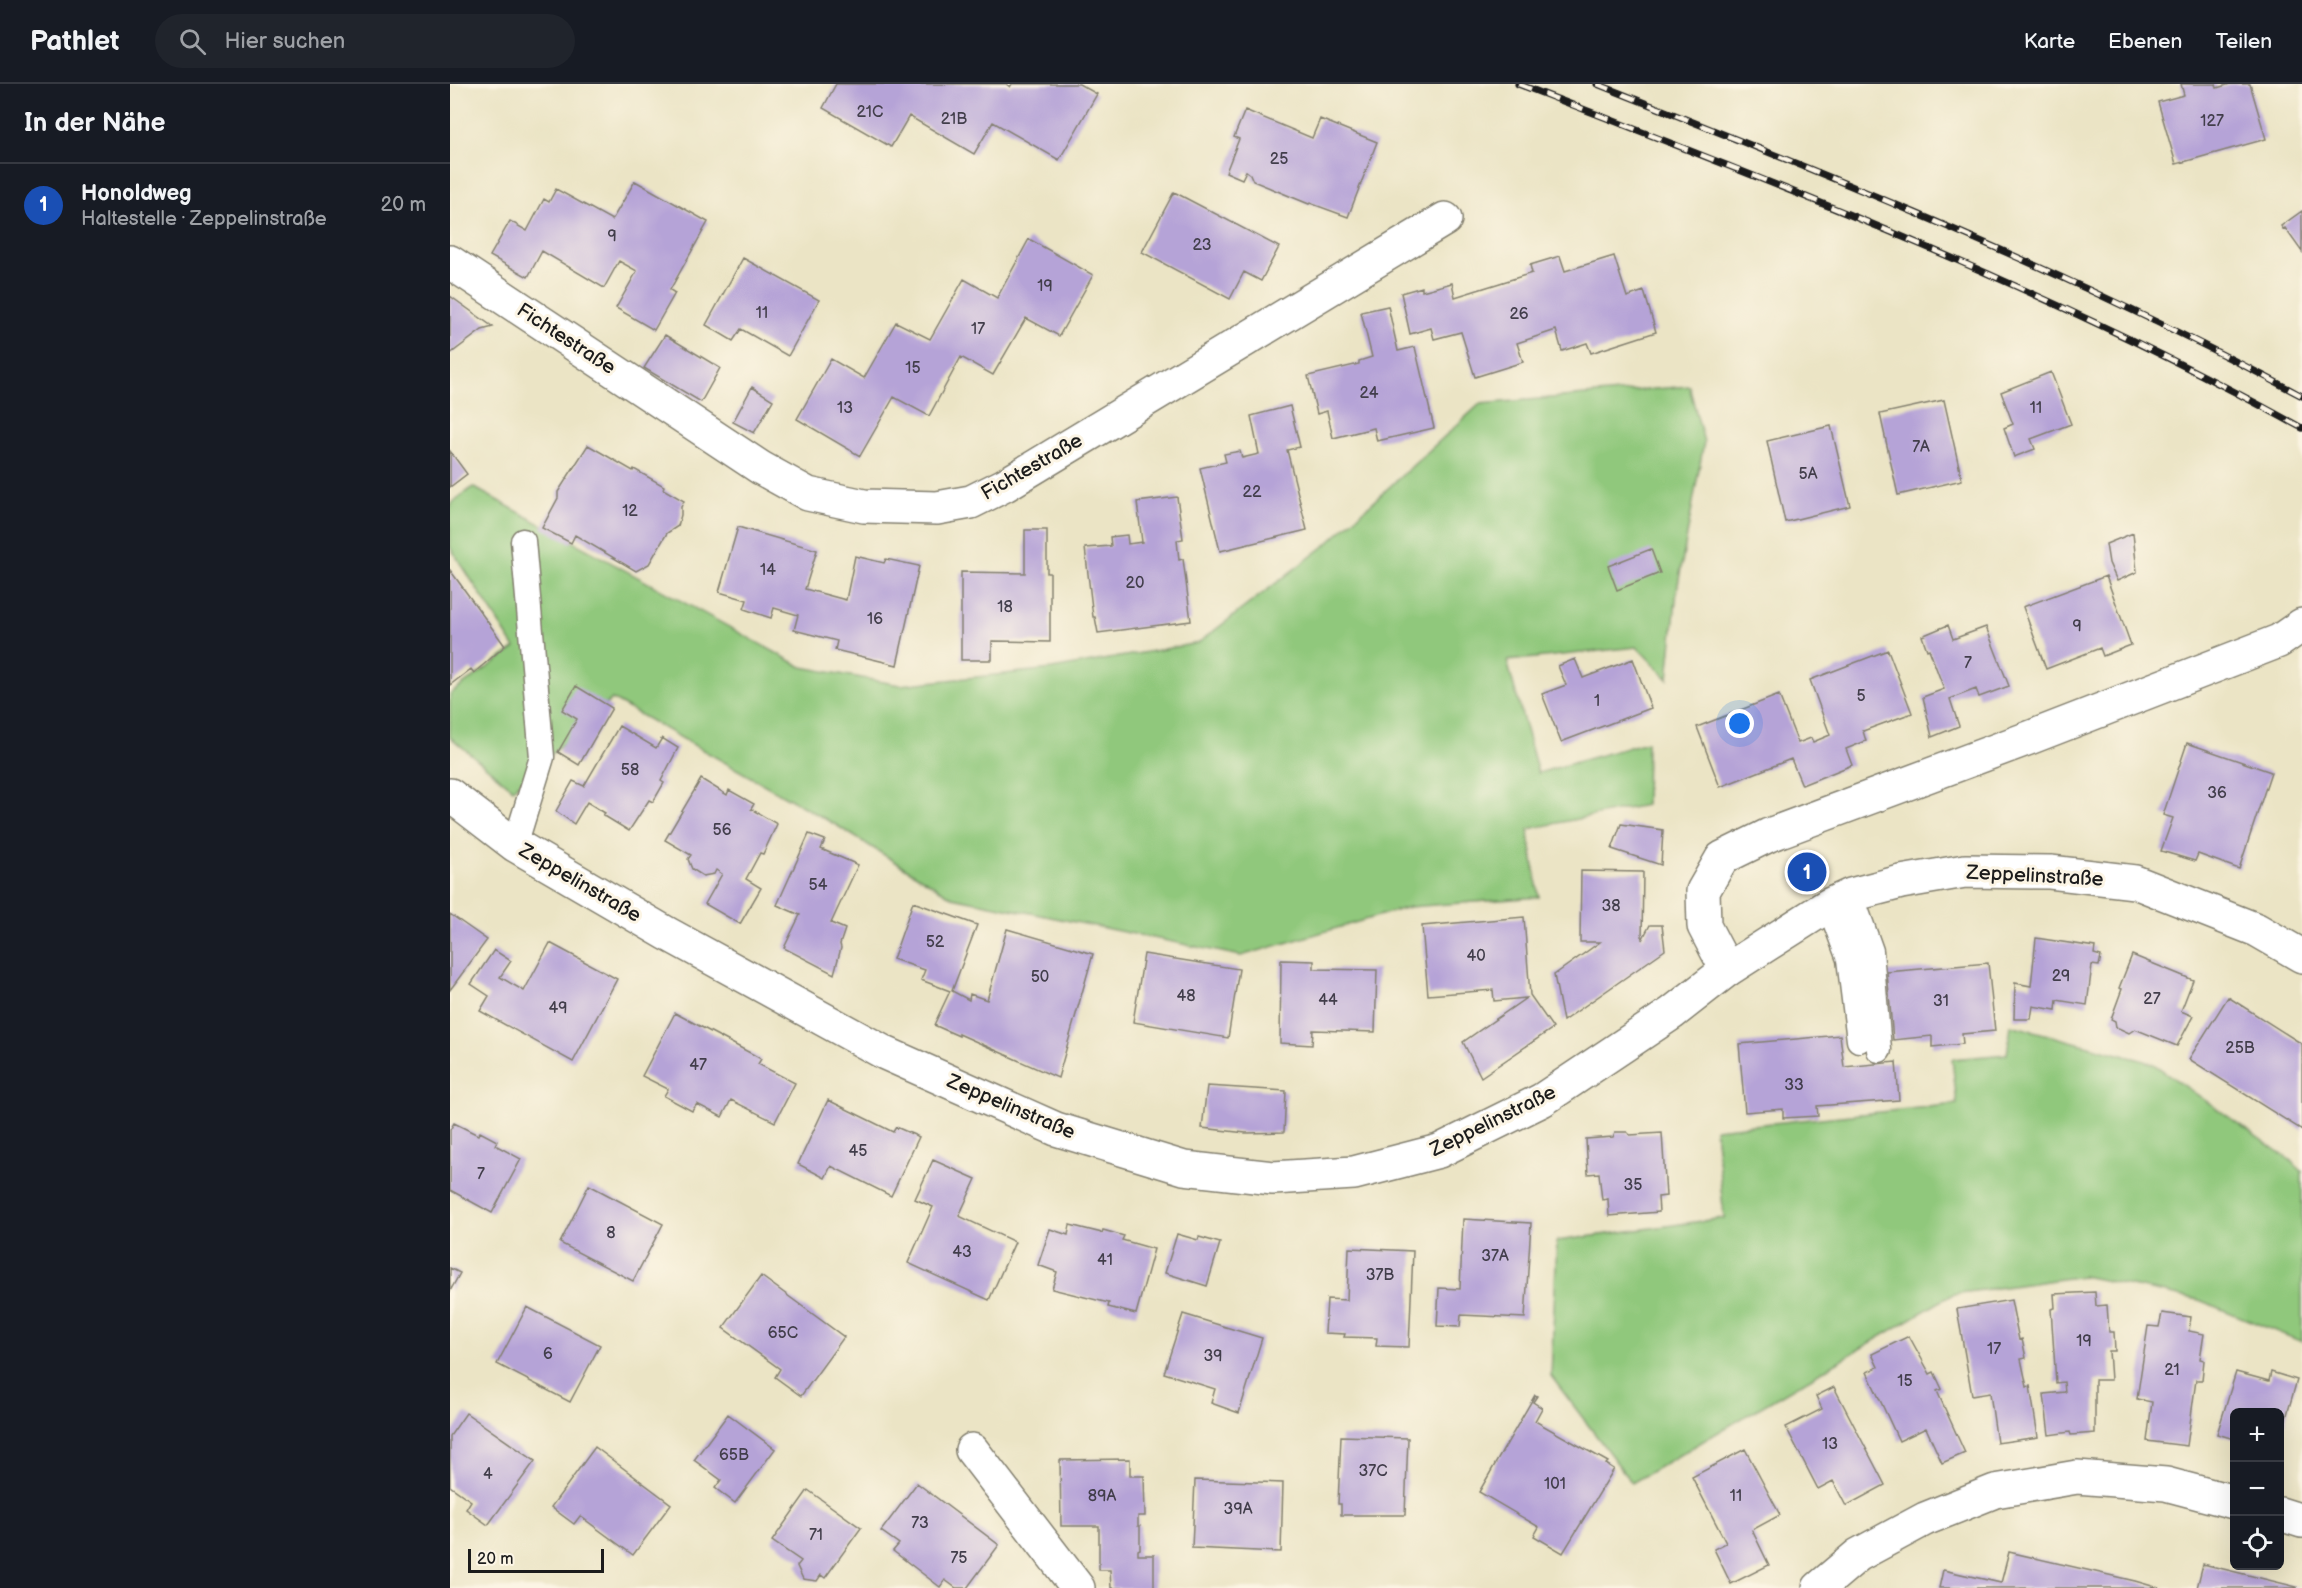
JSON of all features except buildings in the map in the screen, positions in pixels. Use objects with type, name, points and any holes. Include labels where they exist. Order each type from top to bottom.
[{"type":"street","name":"Fichtestraße","points":[[450,262],[760,468],[808,494],[864,506],[937,508],[971,502],[1005,485],[1445,219]]},
{"type":"street","points":[[1727,970],[1704,926],[1703,891],[1722,858],[1769,835],[2037,735],[2278,641],[2302,625]]},
{"type":"street","name":"Zeppelinstraße","points":[[450,795],[515,845],[666,933],[885,1053],[1056,1129],[1184,1168],[1273,1178],[1354,1173],[1439,1150],[1542,1100],[1672,1013],[1727,970],[1840,900],[1901,882],[1965,871],[2050,873],[2135,882],[2257,930],[2302,956]]},
{"type":"street","points":[[972,1450],[1078,1588]]},
{"type":"street","points":[[1819,1588],[1858,1555],[1925,1519],[1995,1491],[2077,1477],[2166,1484],[2230,1501]]},
{"type":"street","points":[[2284,1516],[2302,1521]]},
{"type":"lane","points":[[515,845],[542,758],[523,541]]},
{"type":"lane","points":[[1840,900],[1871,951],[1869,1045]]},
{"type":"green space","points":[[1689,386],[1704,442],[1677,590],[1668,679],[1637,647],[1507,661],[1538,773],[1647,742],[1646,805],[1528,829],[1539,897],[1409,907],[1241,956],[952,897],[836,825],[612,699],[513,789],[450,737],[450,694],[515,648],[450,547],[450,504],[473,487],[802,667],[900,685],[1052,669],[1198,643],[1327,544],[1480,404]]},
{"type":"green space","points":[[2011,1025],[2152,1063],[2290,1160],[2302,1171],[2302,1342],[2199,1300],[2083,1276],[1953,1294],[1632,1483],[1551,1376],[1557,1241],[1724,1218],[1715,1129],[1957,1104],[1952,1059],[2007,1054]]},
{"type":"railway","points":[[1518,84],[1718,161],[1916,242],[2111,330],[2302,428]]},
{"type":"railway","points":[[1597,84],[1776,155],[2042,268],[2216,351],[2302,396]]},
{"type":"place","name":"Honoldweg","points":[[1807,872]]}]
